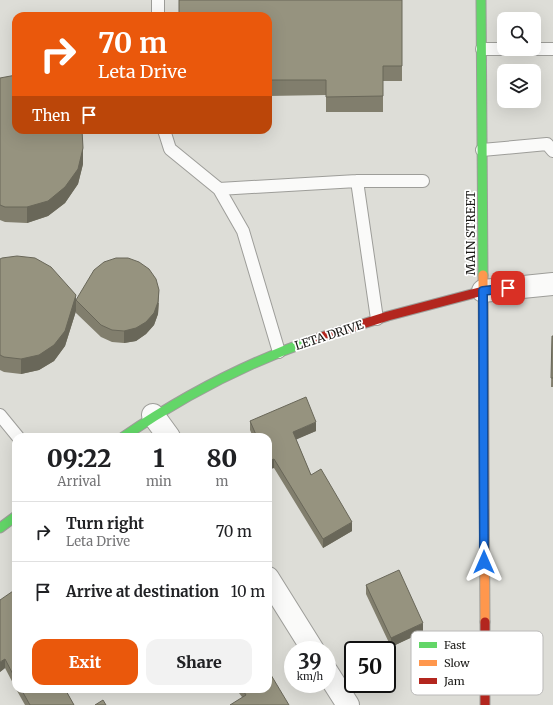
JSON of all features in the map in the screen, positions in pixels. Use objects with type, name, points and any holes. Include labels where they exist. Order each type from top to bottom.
[{"type":"main road","name":"MAIN STREET","points":[[482,0],[485,631]]},
{"type":"main road","name":"LETA DRIVE","points":[[128,433],[153,414],[245,365],[330,333],[434,302],[483,291]]},
{"type":"main road","points":[[0,528],[12,519]]},
{"type":"main road","name":"MAIN STREET","points":[[485,695],[485,705]]},
{"type":"street","name":"LETA DRIVE","points":[[483,291],[553,284]]},
{"type":"street","points":[[153,414],[166,433]]},
{"type":"street","points":[[272,584],[307,641]]},
{"type":"street","points":[[336,686],[348,705]]},
{"type":"lane","points":[[158,0],[158,12]]},
{"type":"lane","points":[[482,48],[497,48]]},
{"type":"lane","points":[[541,48],[553,48]]},
{"type":"lane","points":[[165,134],[170,149],[218,189],[243,230],[279,352]]},
{"type":"lane","points":[[482,150],[547,144],[553,151]]},
{"type":"lane","points":[[218,189],[358,181],[423,181]]},
{"type":"lane","points":[[358,181],[377,319]]},
{"type":"lane","points":[[0,415],[15,433]]},
{"type":"building","points":[[179,0],[402,0],[402,66],[383,66],[383,96],[326,97],[326,80],[272,80],[272,12],[179,12]]},
{"type":"building","points":[[12,76],[12,134],[82,134],[83,148],[78,169],[65,187],[48,201],[27,207],[5,207],[0,205],[0,78]]},
{"type":"building","points":[[17,256],[35,258],[51,267],[76,295],[65,331],[54,345],[39,355],[21,359],[4,357],[0,355],[0,259]]},
{"type":"building","points":[[116,258],[128,258],[139,262],[149,269],[156,279],[159,290],[158,302],[154,313],[146,322],[136,328],[124,331],[112,330],[101,325],[76,300],[94,270],[104,262]]},
{"type":"building","points":[[552,336],[553,378],[551,378]]},
{"type":"building","points":[[306,397],[316,422],[293,432],[311,475],[321,469],[352,522],[323,539],[274,459],[272,460],[272,433],[255,433],[250,421]]},
{"type":"building","points":[[399,570],[423,623],[391,638],[366,585]]},
{"type":"building","points":[[12,592],[12,672],[5,659],[0,662],[0,600]]},
{"type":"building","points":[[272,677],[289,705],[230,705],[246,695],[245,693],[272,693]]},
{"type":"building","points":[[23,693],[67,693],[74,705],[30,705]]},
{"type":"building","points":[[103,700],[106,705],[95,705]]},
{"type":"traffic: fast","points":[[481,0],[483,275]]},
{"type":"traffic: fast","points":[[129,433],[192,394],[264,359],[315,339]]},
{"type":"traffic: fast","points":[[0,528],[12,519]]},
{"type":"traffic: slow","points":[[483,275],[485,622]]},
{"type":"traffic: jam","points":[[315,339],[388,316],[483,291]]},
{"type":"traffic: jam","points":[[485,622],[485,631]]},
{"type":"traffic: jam","points":[[485,695],[485,705]]},
{"type":"route","points":[[484,562],[483,291],[508,288]]}]
